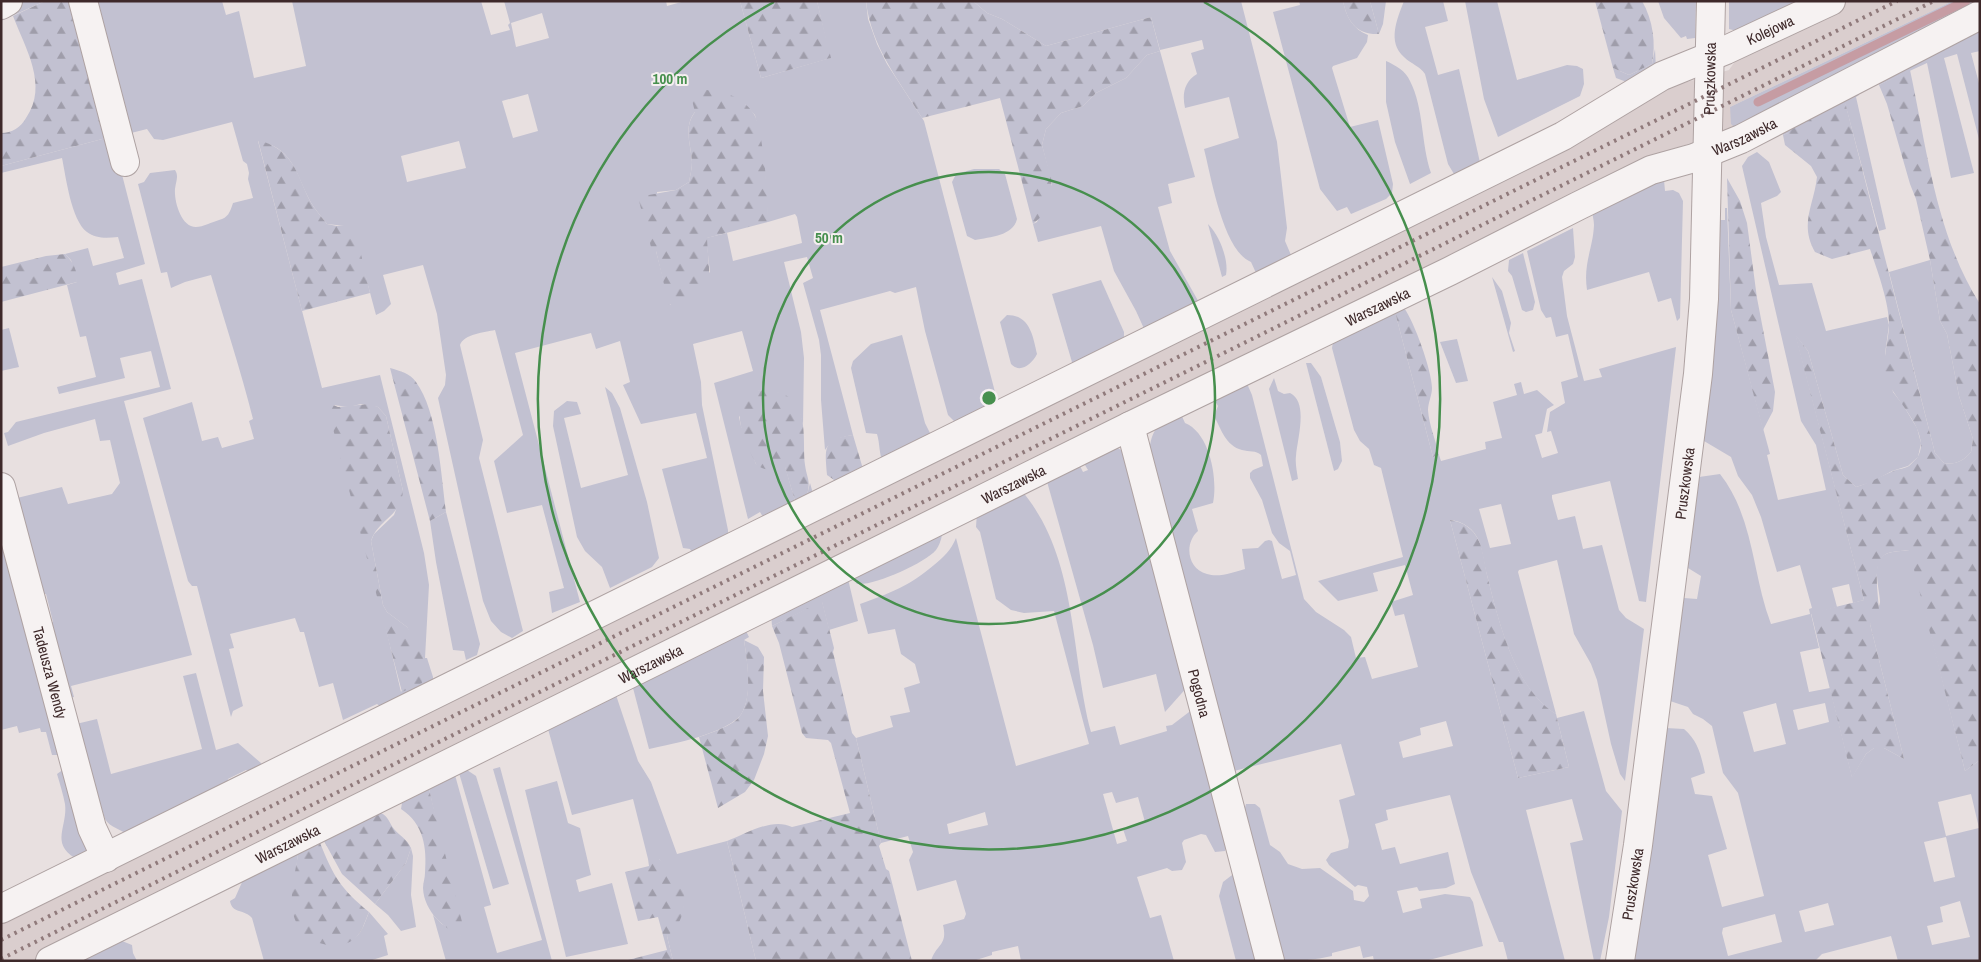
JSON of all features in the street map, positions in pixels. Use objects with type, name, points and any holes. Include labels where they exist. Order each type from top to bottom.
[{"type":"street","points":[[1,5],[8,1]]},
{"type":"street","points":[[83,1],[125,162]]},
{"type":"street","name":"Pruszkowska","points":[[1620,961],[1638,845],[1694,413],[1704,299],[1711,1]]},
{"type":"street","name":"Kolejowa","points":[[1710,57],[1831,1]]},
{"type":"street","name":"Warszawska","points":[[50,961],[1651,170],[1708,152],[1748,136],[1865,73],[1980,15]]},
{"type":"street","points":[[1,909],[1554,140],[1662,76],[1710,57]]},
{"type":"street","name":"Pogodna","points":[[1130,426],[1270,961]]},
{"type":"street","name":"Tadeusza Wendy","points":[[1,486],[92,828],[106,858]]},
{"type":"shaded area","points":[[1846,1],[1953,1],[1730,107],[1735,128],[1682,146],[35,961],[1,961],[1,918],[1673,86],[1729,70],[1740,54]]},
{"type":"green space","points":[[25,1],[45,1],[1,21],[1,13]]},
{"type":"green space","points":[[45,1],[71,1],[106,138],[1,166],[1,133],[12,131],[22,124],[33,105],[35,93],[33,67],[13,16]]},
{"type":"green space","points":[[90,1],[222,1],[226,15],[239,11],[254,78],[306,66],[292,1],[481,1],[491,35],[510,30],[504,1],[666,1],[667,6],[685,1],[740,1],[761,78],[830,58],[817,1],[866,1],[868,19],[877,44],[887,64],[924,121],[1000,405],[959,426],[948,415],[925,331],[916,287],[895,293],[890,291],[820,310],[853,435],[837,439],[825,450],[821,400],[821,355],[819,340],[803,283],[813,278],[807,257],[784,262],[801,332],[804,358],[803,425],[800,414],[779,393],[759,390],[739,417],[756,464],[775,469],[785,466],[795,501],[807,495],[810,483],[814,497],[766,522],[760,512],[748,519],[714,383],[753,371],[742,331],[693,344],[701,382],[702,405],[728,530],[728,540],[694,557],[690,549],[683,548],[662,469],[707,458],[696,413],[641,424],[623,385],[630,382],[620,341],[596,349],[591,333],[515,353],[580,602],[552,613],[549,592],[564,588],[542,505],[507,513],[494,461],[523,435],[495,330],[470,336],[462,341],[460,345],[483,440],[479,458],[523,631],[512,638],[501,632],[491,621],[483,601],[438,398],[445,385],[446,375],[437,314],[423,265],[383,275],[391,304],[384,311],[376,315],[365,274],[345,226],[327,224],[311,203],[290,160],[277,148],[258,141],[322,388],[380,375],[424,553],[429,585],[425,658],[427,658],[433,677],[433,686],[385,710],[377,704],[343,720],[333,683],[319,687],[304,632],[300,632],[295,618],[230,634],[234,648],[229,649],[243,706],[233,711],[231,717],[197,586],[192,586],[188,581],[143,418],[192,402],[202,441],[218,437],[222,448],[254,439],[249,421],[253,419],[211,275],[171,288],[167,272],[161,273],[138,184],[144,182],[150,173],[175,170],[177,177],[175,194],[182,218],[191,226],[199,227],[225,218],[230,212],[233,203],[253,198],[248,179],[249,173],[247,164],[243,161],[232,122],[163,140],[154,139],[147,129],[131,133]],"holes":[[[542,13],[549,38],[516,47],[511,23]],[[528,94],[538,131],[513,138],[502,101]],[[745,104],[755,115],[765,175],[768,222],[795,214],[802,243],[733,261],[727,233],[706,238],[710,272],[670,305],[656,251],[657,192],[676,190],[689,182],[692,162],[689,136],[691,118],[695,112]],[[459,141],[466,168],[407,182],[401,156]],[[361,404],[378,407],[386,416],[403,491],[394,515],[374,534],[371,541],[383,605],[387,612],[407,627],[424,659],[401,692],[333,405],[349,407]]]},
{"type":"green space","points":[[740,1],[817,1],[831,58],[761,78]]},
{"type":"green space","points":[[866,1],[973,1],[987,13],[1002,19],[1046,46],[1151,17],[1160,51],[1147,55],[1126,78],[1096,93],[1083,106],[1061,113],[1046,129],[1042,145],[1051,177],[1052,192],[1043,215],[1033,224],[1000,98],[922,118],[895,76],[880,48],[869,18]]},
{"type":"green space","points":[[973,1],[1241,1],[1277,142],[1287,228],[1285,241],[1291,255],[1256,273],[1251,262],[1241,255],[1233,244],[1226,229],[1204,149],[1239,138],[1229,97],[1185,108],[1184,103],[1185,89],[1189,81],[1197,74],[1191,53],[1204,49],[1202,40],[1160,50],[1151,17],[1046,46],[1002,19],[987,13]]},
{"type":"green space","points":[[1299,1],[1343,1],[1351,22],[1368,35],[1367,42],[1357,58],[1332,68],[1350,127],[1378,120],[1393,184],[1392,193],[1386,199],[1351,214],[1347,207],[1337,211],[1320,189],[1273,12],[1300,5]]},
{"type":"green space","points":[[1343,1],[1370,1],[1379,34],[1371,34],[1354,26],[1347,15]]},
{"type":"green space","points":[[1370,1],[1386,1],[1383,24],[1379,34]]},
{"type":"green space","points":[[1404,1],[1443,1],[1448,21],[1425,27],[1438,75],[1459,69],[1481,167],[1457,179],[1448,164],[1425,74],[1404,57],[1396,44],[1396,23]]},
{"type":"green space","points":[[1465,1],[1497,1],[1517,80],[1567,65],[1577,66],[1583,69],[1584,84],[1580,96],[1498,137],[1484,99]]},
{"type":"green space","points":[[1595,1],[1642,1],[1649,16],[1653,32],[1652,64],[1629,75],[1613,68]]},
{"type":"green space","points":[[1658,1],[1696,1],[1695,38],[1687,39],[1686,36],[1681,38],[1664,18]]},
{"type":"green space","points":[[1729,1],[1814,1],[1741,32],[1729,29]]},
{"type":"green space","points":[[1953,1],[1980,1],[1980,4],[1735,128],[1731,124],[1730,107]]},
{"type":"green space","points":[[1980,27],[1980,51],[1971,53],[1980,87],[1980,143],[1957,54],[1944,58],[1974,173],[1951,178],[1927,63],[1879,85],[1877,77]]},
{"type":"green space","points":[[1655,49],[1656,70],[1632,84],[1616,78],[1613,68],[1629,75],[1652,64]]},
{"type":"green space","points":[[1160,51],[1195,177],[1168,184],[1172,203],[1158,207],[1170,251],[1201,306],[1146,333],[1114,271],[1101,226],[1038,242],[1033,224],[1037,222],[1052,184],[1042,145],[1046,129],[1061,113],[1083,106],[1096,93],[1126,78],[1147,55]]},
{"type":"green space","points":[[1386,61],[1406,74],[1418,103],[1425,150],[1431,173],[1410,184],[1395,142],[1386,102]]},
{"type":"green space","points":[[1910,70],[1928,161],[1943,220],[1965,277],[1980,304],[1980,760],[1965,771],[1909,550],[1894,552],[1886,554],[1881,558],[1878,565],[1879,616],[1870,624],[1904,759],[1884,748],[1874,748],[1866,754],[1852,778],[1811,613],[1864,600],[1795,334],[1808,351],[1843,475],[1856,487],[1909,466],[1917,458],[1921,448],[1920,438],[1917,428],[1891,388],[1885,374],[1889,318],[1870,249],[1832,259],[1815,252],[1810,242],[1808,223],[1817,177],[1811,166],[1785,145],[1783,135],[1788,133],[1790,129],[1842,100],[1843,103],[1845,102],[1935,453],[1944,463],[1959,462],[1971,452],[1973,439],[1959,396],[1947,334],[1940,321],[1930,260],[1916,199],[1887,104],[1879,85]]},
{"type":"green space","points":[[100,89],[145,264],[116,273],[119,285],[142,279],[171,389],[124,401],[192,655],[71,686],[74,697],[69,698],[49,623],[53,622],[46,594],[41,594],[17,498],[62,487],[68,504],[112,494],[120,483],[110,440],[100,441],[95,419],[44,433],[8,446],[4,433],[8,432],[16,422],[160,387],[151,351],[120,358],[125,378],[59,394],[57,387],[96,377],[86,336],[80,337],[67,285],[77,282],[71,260],[65,254],[88,248],[93,266],[124,258],[118,237],[94,236],[81,226],[70,198],[62,158],[1,173],[1,166],[106,138]]},
{"type":"green space","points":[[1854,89],[1859,95],[1856,97],[1886,229],[1879,231],[1845,103],[1842,100],[1788,133],[1783,135],[1782,132]]},
{"type":"green space","points":[[702,90],[717,91],[738,98],[754,114],[763,149],[768,199],[768,222],[707,238],[708,283],[696,295],[669,305],[656,251],[652,251],[638,197],[676,190],[689,182],[692,162],[689,124],[695,112],[690,92]]},
{"type":"green space","points":[[258,140],[277,148],[290,160],[311,203],[327,224],[337,226],[354,224],[370,293],[302,311]]},
{"type":"green space","points":[[1757,152],[1769,162],[1781,192],[1777,196],[1761,203],[1766,237],[1779,285],[1812,283],[1826,331],[1887,317],[1889,325],[1885,354],[1893,392],[1917,428],[1921,443],[1918,457],[1908,466],[1856,487],[1843,475],[1808,351],[1796,336],[1864,600],[1853,603],[1849,584],[1832,588],[1837,607],[1811,614],[1819,648],[1800,652],[1809,692],[1830,688],[1852,777],[1866,754],[1874,748],[1884,748],[1904,759],[1870,624],[1880,602],[1877,576],[1878,563],[1886,554],[1910,550],[1965,771],[1980,760],[1980,961],[1898,961],[1891,936],[1822,954],[1815,961],[1633,961],[1666,728],[1684,729],[1693,738],[1700,754],[1705,773],[1691,778],[1695,794],[1712,796],[1727,849],[1708,855],[1722,907],[1764,896],[1738,793],[1723,773],[1712,726],[1693,714],[1688,707],[1670,701],[1684,598],[1697,599],[1701,576],[1688,568],[1699,477],[1720,474],[1740,509],[1771,624],[1810,614],[1809,609],[1812,608],[1800,565],[1777,572],[1761,517],[1752,495],[1738,476],[1731,457],[1704,441],[1716,322],[1718,220],[1725,220],[1725,208],[1727,208],[1731,310],[1770,454],[1767,455],[1778,500],[1826,490],[1816,445],[1801,421],[1742,166],[1748,157]],"holes":[[[1776,703],[1786,744],[1754,752],[1743,712]],[[1825,703],[1829,722],[1798,730],[1793,710]],[[1971,794],[1979,828],[1946,836],[1938,802]],[[1946,837],[1955,877],[1934,882],[1924,842]],[[1960,901],[1970,937],[1932,945],[1927,926],[1943,922],[1940,907]],[[1828,903],[1834,925],[1805,932],[1799,911]],[[1775,914],[1782,942],[1728,956],[1722,933],[1723,928]]]},
{"type":"green space","points":[[974,169],[999,169],[1005,174],[1017,219],[1011,229],[1000,235],[975,240],[967,236],[952,182],[956,174]]},
{"type":"green space","points":[[1727,178],[1740,201],[1747,223],[1757,298],[1775,392],[1773,411],[1763,430],[1731,310]]},
{"type":"green space","points":[[1664,180],[1665,191],[1673,190],[1679,193],[1683,201],[1680,318],[1677,321],[1671,298],[1658,302],[1649,272],[1587,290],[1586,280],[1594,225],[1592,209],[1639,185]]},
{"type":"green space","points":[[1208,224],[1225,255],[1227,269],[1226,275],[1222,277]]},
{"type":"green space","points":[[1573,228],[1575,257],[1573,264],[1564,271],[1562,277],[1567,316],[1584,381],[1602,377],[1599,369],[1676,347],[1646,602],[1639,601],[1610,481],[1552,495],[1558,520],[1575,516],[1583,549],[1602,545],[1619,610],[1626,618],[1644,629],[1625,781],[1620,774],[1611,744],[1597,680],[1591,664],[1574,634],[1557,560],[1519,570],[1518,572],[1556,714],[1541,703],[1529,688],[1510,652],[1477,537],[1464,524],[1450,520],[1518,778],[1569,767],[1557,718],[1584,711],[1606,791],[1622,811],[1609,917],[1600,961],[1594,961],[1570,843],[1583,840],[1572,799],[1526,810],[1565,961],[1508,961],[1503,942],[1499,942],[1471,872],[1450,795],[1386,810],[1388,820],[1375,824],[1382,850],[1395,847],[1400,864],[1448,852],[1455,884],[1446,888],[1419,891],[1417,887],[1397,891],[1403,913],[1422,908],[1420,899],[1445,894],[1470,897],[1473,902],[1483,946],[1425,961],[1374,961],[1373,956],[1363,958],[1360,946],[1332,953],[1332,956],[1308,960],[1283,961],[1244,815],[1246,804],[1255,804],[1260,808],[1270,845],[1280,852],[1288,864],[1302,869],[1320,868],[1353,891],[1354,900],[1364,902],[1369,896],[1367,887],[1358,885],[1355,887],[1329,865],[1326,860],[1331,853],[1348,848],[1349,841],[1339,800],[1355,795],[1341,744],[1230,772],[1148,458],[1153,434],[1160,425],[1180,412],[1185,423],[1194,428],[1201,436],[1210,458],[1214,482],[1213,503],[1192,509],[1198,531],[1189,549],[1195,567],[1212,575],[1226,574],[1245,569],[1242,549],[1258,548],[1265,541],[1269,540],[1272,541],[1282,579],[1296,575],[1290,551],[1279,543],[1272,533],[1262,500],[1250,478],[1250,473],[1253,470],[1263,466],[1261,455],[1236,448],[1232,445],[1214,416],[1218,406],[1212,396],[1245,379],[1252,395],[1304,599],[1316,612],[1344,630],[1351,637],[1356,658],[1365,657],[1372,679],[1418,667],[1404,614],[1395,616],[1391,602],[1413,595],[1405,565],[1373,573],[1378,591],[1338,601],[1318,581],[1403,557],[1381,468],[1374,465],[1369,449],[1360,441],[1354,430],[1332,348],[1334,336],[1395,312],[1433,457],[1439,455],[1441,461],[1486,449],[1485,442],[1502,438],[1493,402],[1517,395],[1514,384],[1521,382],[1524,394],[1537,390],[1554,405],[1547,409],[1542,433],[1535,435],[1542,458],[1558,453],[1551,431],[1547,432],[1550,412],[1565,403],[1561,382],[1578,377],[1568,334],[1556,337],[1551,317],[1546,318],[1541,310],[1527,251]],"holes":[[[1501,504],[1511,544],[1490,548],[1479,509]],[[1446,721],[1453,746],[1403,758],[1399,742],[1421,735],[1420,728]]]},
{"type":"green space","points":[[1523,253],[1535,302],[1533,310],[1526,312],[1522,310],[1512,276],[1508,271],[1509,260]]},
{"type":"green space","points":[[65,254],[71,260],[74,267],[77,282],[1,302],[1,267],[46,256]]},
{"type":"green space","points":[[1930,260],[1940,321],[1947,334],[1959,396],[1973,439],[1971,452],[1956,463],[1944,463],[1935,453],[1889,272]]},
{"type":"green space","points":[[1492,277],[1502,291],[1511,323],[1509,333],[1515,351],[1513,352]]},
{"type":"green space","points":[[1101,280],[1124,332],[1124,344],[1074,369],[1052,294]]},
{"type":"green space","points":[[1404,308],[1426,359],[1431,380],[1432,391],[1428,410],[1439,455],[1433,457],[1395,312]]},
{"type":"green space","points":[[1007,315],[1015,316],[1026,323],[1034,340],[1037,354],[1029,364],[1022,368],[1014,367],[1011,364],[1000,322]]},
{"type":"green space","points":[[9,328],[19,367],[1,371],[1,330]]},
{"type":"green space","points":[[902,335],[925,423],[933,439],[883,463],[877,434],[866,433],[851,368],[853,361],[871,344]]},
{"type":"green space","points":[[1457,339],[1468,381],[1456,383],[1440,342]]},
{"type":"green space","points":[[1306,363],[1311,363],[1321,377],[1340,442],[1342,461],[1338,469],[1334,471]]},
{"type":"green space","points":[[390,368],[408,374],[414,379],[423,395],[434,427],[446,512],[430,521]]},
{"type":"green space","points":[[1274,378],[1278,391],[1284,394],[1290,393],[1296,398],[1301,413],[1296,459],[1298,479],[1292,481],[1269,389]]},
{"type":"green space","points":[[605,387],[612,393],[620,408],[647,502],[659,558],[652,567],[610,588],[602,567],[585,551],[577,537],[553,426],[554,411],[567,401],[577,402],[581,414],[564,418],[581,488],[628,475]]},
{"type":"green space","points":[[759,390],[783,394],[792,399],[801,415],[805,465],[809,486],[807,495],[795,501],[785,467],[770,470],[756,464],[743,434],[740,422],[742,403],[748,395]]},
{"type":"green space","points":[[326,402],[338,407],[369,404],[378,407],[386,416],[403,491],[398,507],[374,534],[371,541],[383,605],[387,612],[407,627],[415,638],[424,659],[422,683],[402,692]]},
{"type":"green space","points":[[853,435],[863,469],[837,482],[827,475],[826,452],[828,446],[836,439]]},
{"type":"green space","points":[[1114,446],[1125,452],[1189,685],[1165,712],[1156,674],[1103,688],[1093,645],[1046,478],[1078,462],[1083,472],[1088,470],[1082,460]]},
{"type":"green space","points":[[1021,490],[1040,516],[1053,544],[1063,574],[1091,732],[1115,726],[1120,745],[1167,731],[1166,726],[1172,725],[1193,709],[1228,842],[1225,851],[1215,852],[1206,835],[1201,834],[1184,840],[1182,843],[1186,862],[1182,870],[1172,871],[1167,868],[1137,877],[1150,918],[1161,915],[1174,961],[1021,961],[1018,946],[992,952],[992,955],[973,961],[931,961],[943,941],[943,925],[964,919],[966,914],[956,880],[917,891],[909,860],[913,852],[908,836],[881,843],[856,738],[893,727],[890,716],[910,712],[904,688],[920,683],[915,664],[901,654],[895,629],[868,634],[860,604],[908,584],[944,556],[956,538],[1016,766],[1089,744],[1054,611],[1024,613],[1011,610],[996,599],[980,532],[976,527],[977,512]],"holes":[[[1112,792],[1116,803],[1138,797],[1145,822],[1123,829],[1127,841],[1117,844],[1103,794]],[[985,812],[988,825],[949,834],[947,824]]]},
{"type":"green space","points":[[446,512],[480,644],[477,655],[466,660],[464,651],[453,650],[430,521]]},
{"type":"green space","points":[[1450,520],[1467,526],[1479,541],[1498,615],[1511,653],[1519,672],[1530,688],[1542,703],[1556,714],[1569,767],[1518,778]]},
{"type":"green space","points":[[938,535],[942,535],[936,550],[899,573],[865,584],[857,584],[852,577]]},
{"type":"green space","points":[[1,541],[61,755],[52,755],[46,732],[41,732],[40,728],[19,733],[17,726],[1,730]]},
{"type":"green space","points":[[848,579],[858,621],[829,630],[822,602],[772,626],[771,614]]},
{"type":"green space","points":[[822,601],[852,733],[856,738],[881,843],[879,846],[886,869],[889,871],[912,961],[756,961],[727,841],[768,825],[784,824],[792,827],[850,813],[831,743],[828,740],[806,738],[802,733],[779,643],[772,626]]},
{"type":"green space","points":[[744,627],[749,637],[744,640],[748,667],[748,687],[742,713],[736,720],[713,732],[685,741],[649,749],[633,688]]},
{"type":"green space","points":[[744,640],[758,647],[764,657],[763,691],[768,736],[764,754],[754,780],[745,792],[718,808],[699,737],[727,726],[741,714],[745,705],[748,683]]},
{"type":"green space","points":[[196,673],[216,750],[238,743],[261,763],[264,770],[253,774],[246,770],[228,779],[226,789],[129,836],[105,819],[76,724],[97,719],[111,774],[202,749],[183,676]]},
{"type":"green space","points":[[616,695],[638,761],[651,782],[677,854],[727,841],[756,961],[673,961],[667,936],[684,906],[683,889],[659,859],[648,859],[633,799],[572,815],[548,729]]},
{"type":"green space","points":[[500,767],[552,961],[446,961],[433,915],[442,924],[462,936],[429,789],[402,803],[401,797],[455,775],[491,905],[484,907],[497,953],[542,940],[493,769]]},
{"type":"green space","points":[[64,769],[87,853],[75,858],[63,846],[62,840],[65,804],[57,774]]},
{"type":"green space","points":[[467,770],[476,776],[509,884],[493,889],[459,773]]},
{"type":"green space","points":[[557,781],[568,823],[580,828],[591,875],[576,880],[579,892],[612,883],[628,944],[566,957],[525,790]]},
{"type":"green space","points":[[429,789],[466,938],[443,925],[427,905],[423,888],[425,855],[422,837],[415,822],[401,809],[402,803]]},
{"type":"green space","points":[[381,813],[386,816],[394,829],[411,848],[406,863],[375,904],[342,874],[324,841]]},
{"type":"green space","points":[[318,838],[320,843],[298,854],[293,894],[335,945],[349,941],[358,935],[369,912],[388,934],[384,936],[388,955],[369,961],[264,961],[252,918],[246,913],[233,908],[230,901],[235,898],[243,880],[247,879],[245,874]]},
{"type":"green space","points":[[320,843],[329,865],[344,889],[369,912],[359,934],[347,943],[339,945],[322,944],[313,940],[300,929],[293,914],[292,888],[298,854]]},
{"type":"green space","points":[[411,848],[413,856],[411,895],[416,927],[401,931],[388,915],[375,904],[406,863]]},
{"type":"green space","points":[[648,859],[659,859],[675,872],[684,893],[684,910],[681,918],[678,925],[667,936],[673,961],[624,961],[667,950],[658,917],[638,921],[625,872],[649,866]]},
{"type":"green space","points":[[1236,872],[1260,961],[1236,961],[1219,896],[1223,882]]},
{"type":"green space","points":[[119,936],[122,941],[132,945],[137,961],[70,961]]},
{"type":"waterway","points":[[1758,102],[1966,1]]},
{"type":"railway","points":[[1,940],[1897,1]]},
{"type":"railway","points":[[1,959],[1934,1]]}]
